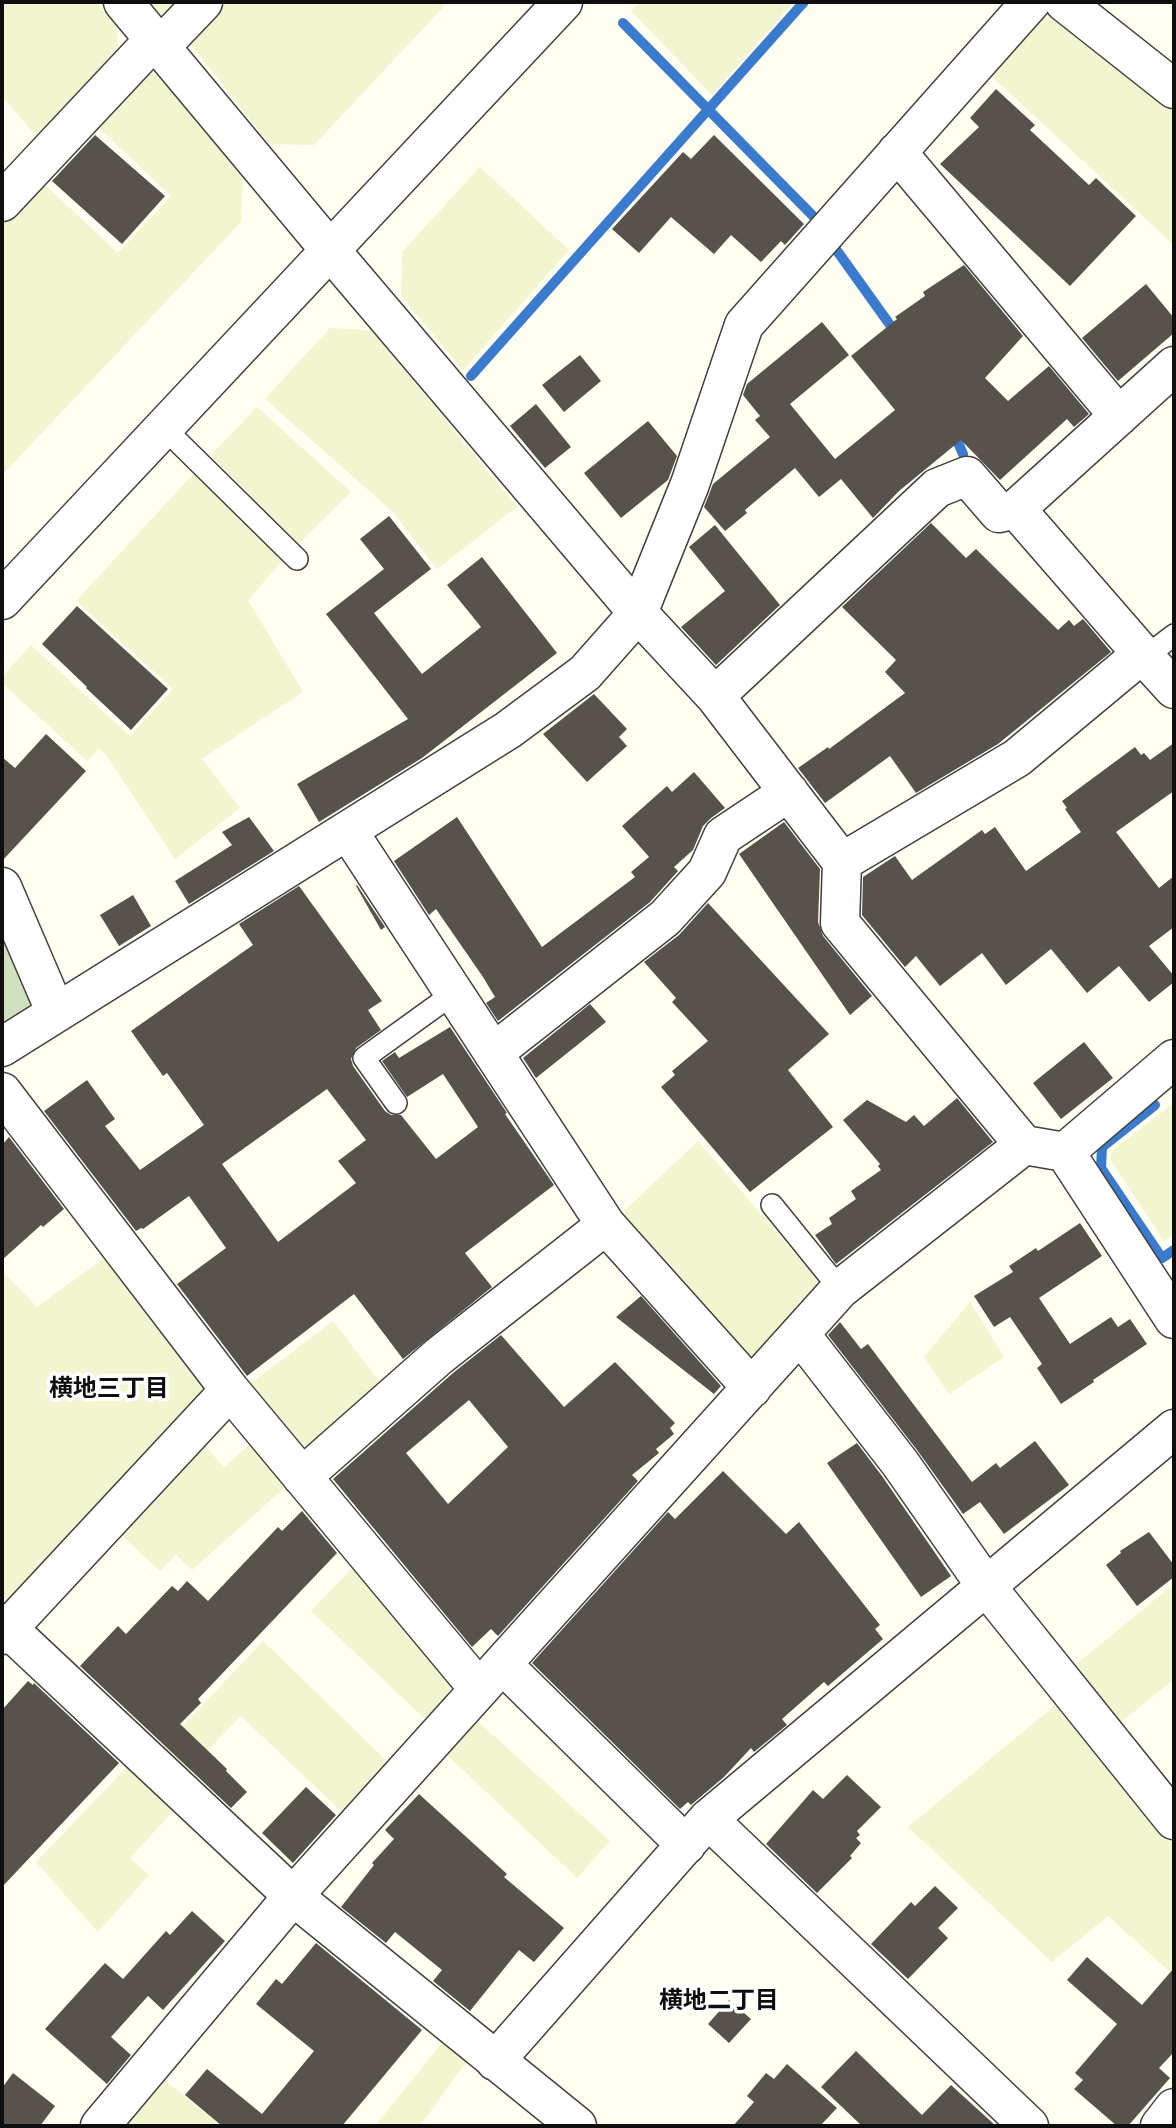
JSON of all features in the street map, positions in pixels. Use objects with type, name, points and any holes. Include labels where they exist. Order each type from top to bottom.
[{"type":"street","points":[[123,2],[638,613],[715,696],[842,862],[840,923],[1024,1145],[1065,1152],[1174,1319]]},
{"type":"street","points":[[2,202],[157,43],[203,2]]},
{"type":"street","points":[[2,600],[563,2]]},
{"type":"street","points":[[2,1047],[508,730],[585,673],[638,613],[691,484],[744,325],[1031,2]]},
{"type":"street","points":[[1064,2],[1174,89]]},
{"type":"street","points":[[897,152],[1119,416]]},
{"type":"street","points":[[715,696],[937,488],[967,476],[999,513],[1016,509],[1174,366]]},
{"type":"street","points":[[1016,509],[1154,648],[1174,689]]},
{"type":"street","points":[[842,862],[1017,758],[1154,648]]},
{"type":"street","points":[[494,1053],[665,918],[706,872],[723,836],[789,792]]},
{"type":"street","points":[[348,831],[606,1225],[752,1388]]},
{"type":"street","points":[[2,887],[56,1013]]},
{"type":"street","points":[[1065,1152],[1174,1059]]},
{"type":"street","points":[[2,1092],[230,1391],[302,1477],[491,1676],[697,1832],[1029,2126]]},
{"type":"street","points":[[100,2126],[293,1896],[840,1289],[1024,1145]]},
{"type":"street","points":[[302,1477],[439,1356],[606,1225]]},
{"type":"street","points":[[800,1334],[900,1462],[986,1586],[1174,1820]]},
{"type":"street","points":[[230,1391],[4,1629],[293,1896],[576,2126]]},
{"type":"street","points":[[495,2060],[697,1832],[1174,1429]]},
{"type":"street","points":[[1160,2126],[1174,2108]]},
{"type":"lane","points":[[164,428],[297,559]]},
{"type":"lane","points":[[397,1102],[364,1058],[454,993]]},
{"type":"lane","points":[[772,1205],[840,1289]]},
{"type":"green space","points":[[2,2],[96,2],[117,26],[118,55],[40,140],[2,96]]},
{"type":"green space","points":[[149,2],[185,2],[175,12],[159,14]]},
{"type":"green space","points":[[217,2],[448,2],[314,145],[269,144],[189,42]]},
{"type":"green space","points":[[640,2],[794,2],[712,95],[631,11]]},
{"type":"green space","points":[[1055,16],[1174,111],[1174,245],[990,75],[1039,20]]},
{"type":"green space","points":[[142,75],[161,75],[243,174],[241,222],[2,475],[2,226],[42,182],[118,253],[171,196],[96,125]]},
{"type":"green space","points":[[480,167],[569,250],[463,370],[401,296],[402,252]]},
{"type":"green space","points":[[330,328],[371,330],[517,507],[437,569],[393,512],[265,399]]},
{"type":"green space","points":[[257,407],[351,492],[297,545],[211,455]]},
{"type":"green space","points":[[196,471],[283,560],[248,600],[303,692],[202,759],[240,808],[175,859],[106,755],[99,749],[87,761],[2,683],[2,677],[31,645],[130,736],[173,689],[76,601]]},
{"type":"green space","points":[[2,911],[40,1004],[2,1029]]},
{"type":"green space","points":[[1174,1103],[1174,1234],[1164,1241],[1110,1159],[1112,1151]]},
{"type":"green space","points":[[698,1141],[823,1286],[750,1362],[617,1218]]},
{"type":"green space","points":[[107,1256],[206,1380],[203,1395],[12,1599],[2,1598],[2,1271],[37,1307]]},
{"type":"green space","points":[[970,1302],[1004,1357],[949,1394],[924,1357]]},
{"type":"green space","points":[[333,1321],[385,1389],[300,1456],[246,1387]]},
{"type":"green space","points":[[253,1442],[289,1484],[192,1570],[176,1555],[160,1571],[119,1533],[203,1444],[224,1467]]},
{"type":"green space","points":[[355,1565],[451,1675],[450,1690],[426,1720],[311,1611]]},
{"type":"green space","points":[[1174,1584],[1174,1679],[1120,1723],[1074,1666]]},
{"type":"green space","points":[[263,1641],[389,1763],[344,1814],[241,1716],[184,1775],[159,1751]]},
{"type":"green space","points":[[1059,1702],[1174,1845],[1174,1970],[1171,1973],[1108,1916],[1052,1962],[908,1827]]},
{"type":"green space","points":[[473,1717],[610,1841],[577,1878],[444,1752]]},
{"type":"green space","points":[[127,1767],[174,1810],[130,1858],[149,1875],[98,1932],[36,1862]]},
{"type":"green space","points":[[442,2043],[466,2062],[420,2126],[375,2126]]},
{"type":"green space","points":[[161,2077],[221,2126],[121,2126]]},
{"type":"building","points":[[996,89],[1035,125],[1030,130],[1089,185],[1096,178],[1136,216],[1070,286],[940,164],[979,127],[970,118]]},
{"type":"building","points":[[95,135],[165,196],[122,244],[52,181]]},
{"type":"building","points":[[714,135],[804,224],[785,245],[781,241],[761,262],[731,235],[714,254],[671,217],[639,253],[612,229],[683,152],[691,159]]},
{"type":"building","points":[[964,265],[1023,336],[985,378],[1008,401],[1049,366],[1089,414],[1074,427],[1067,419],[1000,480],[961,440],[899,491],[873,518],[841,479],[819,497],[795,468],[745,510],[747,513],[725,531],[704,507],[713,484],[770,437],[755,420],[760,416],[743,395],[747,384],[822,322],[849,355],[790,404],[835,459],[895,410],[851,356],[897,319],[895,317],[925,296],[923,292]]},
{"type":"building","points":[[1146,284],[1174,318],[1174,333],[1118,381],[1082,338]]},
{"type":"building","points":[[580,355],[601,381],[564,412],[542,385]]},
{"type":"building","points":[[536,404],[571,447],[545,468],[510,426]]},
{"type":"building","points":[[648,421],[677,456],[668,480],[621,518],[584,473]]},
{"type":"building","points":[[389,516],[431,569],[374,613],[422,674],[481,627],[447,585],[482,557],[557,653],[422,758],[319,822],[297,784],[408,719],[326,614],[384,569],[360,539]]},
{"type":"building","points":[[931,523],[966,558],[976,549],[1058,630],[1069,620],[1074,626],[1083,619],[1111,652],[998,744],[916,793],[890,756],[825,803],[798,768],[828,747],[829,749],[905,693],[885,672],[896,660],[842,607]]},
{"type":"building","points":[[715,525],[780,605],[716,665],[681,627],[725,591],[689,547]]},
{"type":"building","points":[[77,606],[168,689],[131,730],[42,644]]},
{"type":"building","points":[[594,694],[627,729],[619,737],[627,746],[587,782],[543,734]]},
{"type":"building","points":[[46,734],[86,771],[2,861],[2,757],[15,768]]},
{"type":"building","points":[[1174,743],[1174,791],[1116,832],[1159,888],[1174,876],[1174,927],[1149,946],[1174,976],[1174,982],[1149,1002],[1119,966],[1087,993],[1051,949],[1006,985],[982,953],[940,986],[916,956],[905,967],[862,915],[863,877],[895,856],[912,880],[982,830],[985,834],[995,827],[1026,871],[1081,832],[1062,801],[1135,747],[1141,755],[1144,753],[1150,760]]},
{"type":"building","points":[[694,772],[725,808],[703,826],[693,850],[674,867],[678,871],[650,902],[498,1021],[486,1003],[495,997],[483,977],[436,909],[429,915],[394,861],[457,817],[542,947],[635,877],[631,872],[649,857],[622,826],[667,786],[672,792]]},
{"type":"building","points":[[249,817],[274,851],[189,904],[175,881],[232,845],[222,832]]},
{"type":"building","points":[[784,822],[820,869],[818,922],[823,936],[872,996],[850,1015],[739,854]]},
{"type":"building","points":[[299,886],[382,1001],[368,1010],[381,1030],[356,1048],[351,1059],[353,1066],[385,1111],[391,1115],[401,1115],[436,1159],[478,1127],[443,1074],[407,1097],[382,1061],[395,1052],[399,1058],[450,1027],[554,1185],[465,1253],[492,1287],[403,1359],[354,1294],[247,1376],[177,1284],[226,1248],[189,1196],[143,1229],[136,1231],[44,1111],[87,1080],[115,1119],[105,1126],[140,1170],[204,1125],[167,1073],[163,1076],[131,1031],[253,945],[239,924]],"holes":[[[327,1089],[366,1140],[338,1161],[356,1183],[278,1242],[222,1164]]]},
{"type":"building","points":[[356,886],[385,927],[381,930]]},
{"type":"building","points":[[133,895],[151,926],[119,946],[100,915]]},
{"type":"building","points":[[708,903],[829,1034],[788,1070],[833,1127],[750,1192],[661,1087],[675,1075],[672,1071],[708,1041],[672,1002],[676,998],[644,962],[679,935]]},
{"type":"building","points":[[590,1004],[606,1022],[536,1078],[523,1058]]},
{"type":"building","points":[[1084,1042],[1113,1078],[1061,1119],[1033,1083]]},
{"type":"building","points":[[957,1098],[993,1142],[836,1264],[815,1235],[832,1224],[829,1218],[856,1199],[851,1191],[881,1170],[878,1166],[880,1164],[843,1120],[867,1100],[906,1122],[914,1115],[924,1126]]},
{"type":"building","points":[[9,1137],[64,1209],[43,1227],[41,1225],[2,1260],[2,1145]]},
{"type":"building","points":[[1080,1223],[1102,1256],[1039,1298],[1070,1344],[1111,1317],[1118,1327],[1130,1319],[1147,1344],[1061,1404],[1037,1368],[1042,1364],[1010,1317],[994,1327],[974,1296],[1013,1272],[1009,1266],[1036,1248],[1038,1251]]},
{"type":"building","points":[[641,1296],[721,1386],[714,1394],[616,1317]]},
{"type":"building","points":[[840,1322],[861,1349],[868,1344],[972,1482],[996,1463],[1000,1468],[1035,1441],[1069,1485],[1004,1534],[980,1502],[963,1514],[828,1335]]},
{"type":"building","points":[[501,1335],[564,1407],[615,1362],[675,1423],[670,1428],[674,1434],[656,1449],[659,1453],[632,1475],[638,1481],[498,1636],[491,1629],[472,1647],[333,1479],[453,1373]],"holes":[[[469,1400],[508,1447],[448,1504],[406,1453]]]},
{"type":"building","points":[[857,1443],[951,1576],[921,1597],[827,1463]]},
{"type":"building","points":[[723,1471],[786,1534],[799,1522],[880,1625],[875,1629],[883,1639],[828,1686],[824,1682],[782,1719],[787,1725],[754,1752],[751,1748],[724,1777],[691,1805],[688,1802],[680,1809],[532,1663],[668,1512],[675,1519]]},
{"type":"building","points":[[302,1511],[337,1553],[198,1699],[201,1703],[180,1724],[247,1792],[231,1808],[80,1666],[118,1626],[126,1634],[172,1586],[178,1591],[187,1581],[208,1601],[278,1527],[282,1531]]},
{"type":"building","points":[[1149,1532],[1174,1565],[1174,1577],[1137,1606],[1106,1565],[1121,1553],[1120,1551]]},
{"type":"building","points":[[28,1681],[33,1685],[34,1683],[119,1763],[2,1887],[2,1710]]},
{"type":"building","points":[[847,1775],[881,1807],[857,1831],[860,1835],[856,1838],[861,1843],[850,1856],[852,1858],[817,1893],[766,1844],[813,1790],[823,1799]]},
{"type":"building","points":[[306,1787],[336,1815],[293,1863],[262,1833]]},
{"type":"building","points":[[419,1794],[507,1874],[504,1877],[564,1928],[534,1962],[519,1950],[470,2011],[433,1981],[442,1970],[395,1932],[386,1943],[341,1907],[374,1865],[372,1863],[394,1839],[385,1830]]},
{"type":"building","points":[[935,1886],[958,1908],[938,1928],[948,1938],[908,1979],[871,1944],[911,1902],[915,1906]]},
{"type":"building","points":[[192,1911],[225,1941],[163,2010],[148,1996],[111,2037],[131,2055],[107,2084],[45,2029],[105,1963],[123,1979],[166,1931],[170,1935]]},
{"type":"building","points":[[316,1943],[422,2030],[342,2126],[222,2126],[185,2095],[207,2069],[262,2114],[314,2051],[256,2004],[276,1979],[282,1984]]},
{"type":"building","points":[[1087,1957],[1142,2005],[1174,1968],[1174,2052],[1159,2068],[1170,2078],[1128,2126],[1117,2126],[1074,2089],[1083,2080],[1075,2073],[1117,2024],[1067,1980]]},
{"type":"building","points":[[729,2000],[751,2019],[729,2043],[708,2024]]},
{"type":"building","points":[[856,2051],[922,2115],[951,2085],[996,2126],[862,2126],[821,2087]]},
{"type":"building","points":[[787,2064],[837,2108],[820,2126],[733,2126],[754,2102],[747,2096],[766,2073],[774,2079]]},
{"type":"building","points":[[13,2073],[55,2106],[40,2126],[2,2126],[2,2088]]},
{"type":"waterway","points":[[471,376],[804,2]]},
{"type":"waterway","points":[[623,23],[815,218]]},
{"type":"waterway","points":[[835,248],[898,336]]},
{"type":"waterway","points":[[953,431],[963,454]]},
{"type":"waterway","points":[[1155,1105],[1102,1147],[1101,1168],[1162,1258],[1174,1250]]},
{"type":"district","name":"横地三丁目","points":[[109,1389]]},
{"type":"district","name":"横地二丁目","points":[[719,2001]]}]
